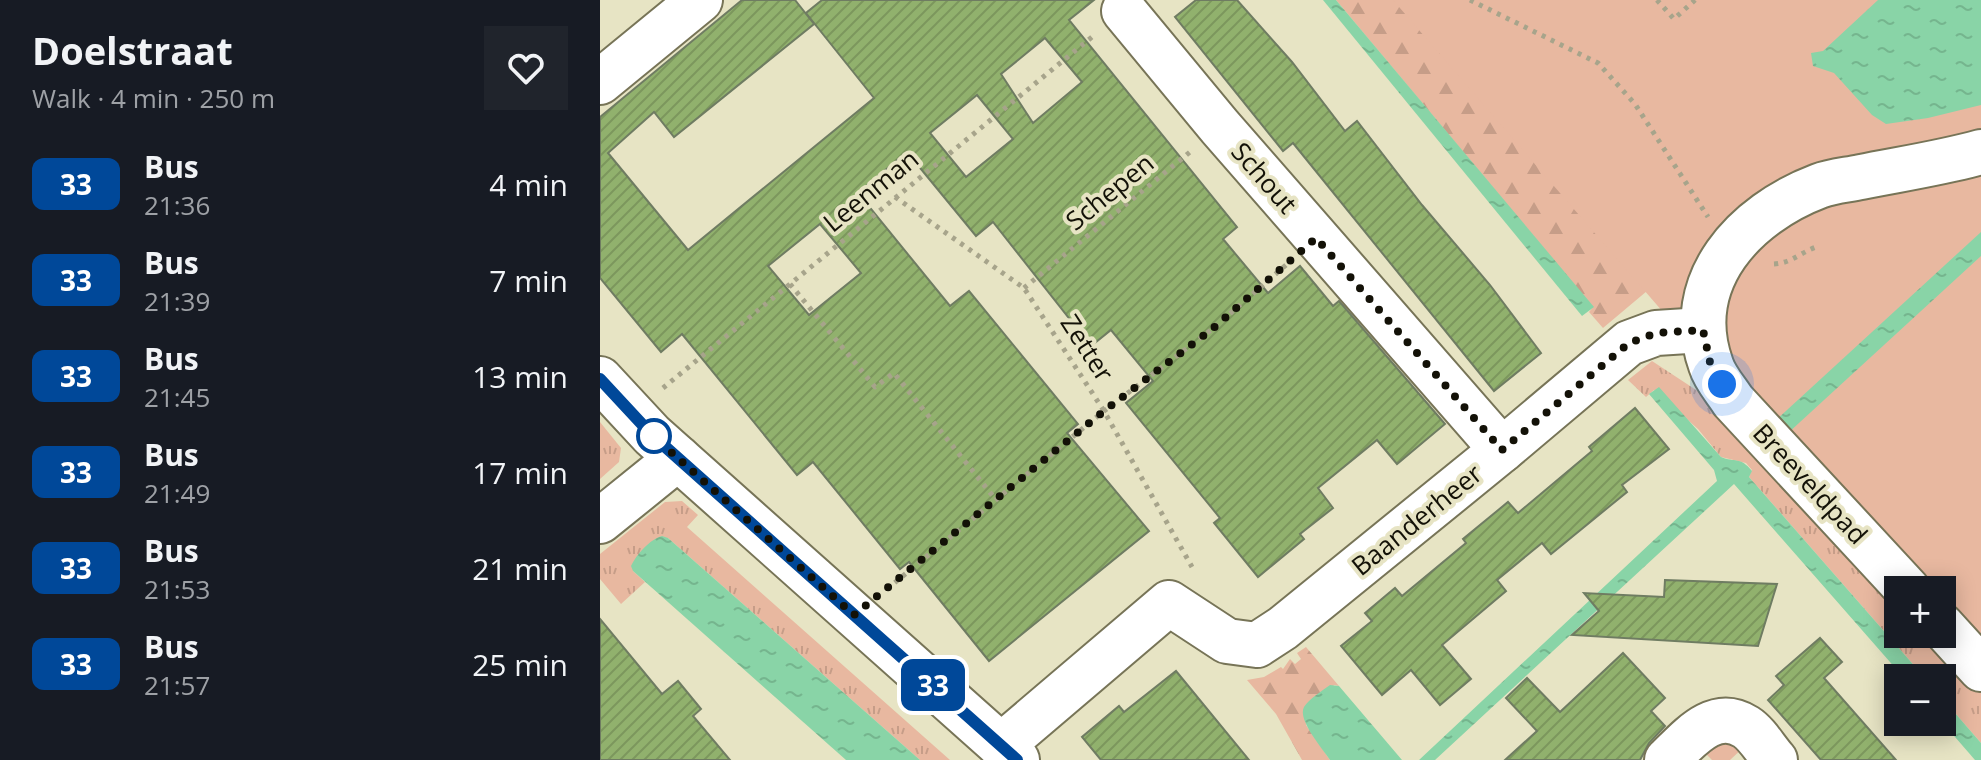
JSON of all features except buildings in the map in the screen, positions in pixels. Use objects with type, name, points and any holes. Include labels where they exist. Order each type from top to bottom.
[{"type":"street","points":[[600,82],[700,0]]},
{"type":"street","name":"Schout","points":[[1124,11],[1220,127],[1502,450]]},
{"type":"street","points":[[1703,330],[1706,300],[1714,272],[1728,248],[1760,219],[1789,200],[1821,185],[1981,152]]},
{"type":"street","name":"Baanderheer","points":[[1169,603],[1227,641],[1257,645],[1283,628],[1629,343],[1656,333],[1703,330]]},
{"type":"street","name":"Breeveldpad","points":[[1703,330],[1711,367],[1733,401],[1895,576]]},
{"type":"street","points":[[600,379],[631,414],[678,458],[1009,753],[1169,603]]},
{"type":"street","points":[[600,521],[678,458]]},
{"type":"street","points":[[1956,641],[1981,669]]},
{"type":"street","points":[[1667,760],[1702,727],[1726,719],[1748,727],[1775,760]]},
{"type":"path","points":[[1470,0],[1598,63],[1635,104],[1728,248]]},
{"type":"path","points":[[1657,0],[1674,19],[1695,0]]},
{"type":"path","name":"Leenman","points":[[631,414],[1124,11]]},
{"type":"path","name":"Schepen","points":[[1024,288],[1220,127]]},
{"type":"path","name":"Zetter","points":[[895,197],[1024,288],[1104,411],[1197,577],[1169,603]]},
{"type":"path","points":[[854,615],[1104,411],[1211,330],[1316,238]]},
{"type":"path","points":[[790,284],[875,387],[894,373],[996,500]]},
{"type":"green space","points":[[1336,0],[1639,0],[1710,238],[1603,328],[1589,312],[1593,307]]},
{"type":"green space","points":[[1393,0],[1981,0],[1981,655],[1956,629],[1956,576],[1906,576],[1708,364]]},
{"type":"green space","points":[[1652,361],[1719,405],[1884,576],[1884,631],[1749,477],[1752,470],[1746,463],[1721,457],[1698,429],[1654,390],[1646,397],[1628,380]]},
{"type":"green space","points":[[600,422],[621,448],[619,462],[600,479]]},
{"type":"green space","points":[[682,501],[698,515],[687,527],[950,760],[920,760],[668,538],[633,571],[645,582],[621,604],[600,579],[600,554],[665,502]]},
{"type":"green space","points":[[1956,643],[1981,660],[1981,743],[1956,714],[1956,664],[1913,664],[1899,648],[1956,648]]},
{"type":"green space","points":[[1306,647],[1339,686],[1334,685],[1306,725],[1330,760],[1302,760],[1276,714],[1247,680],[1264,677],[1281,667],[1283,669],[1290,659],[1295,664],[1301,659],[1297,653]]},
{"type":"green space","points":[[1713,737],[1744,747],[1730,760],[1712,760],[1698,746]]},
{"type":"water","points":[[1323,0],[1336,0],[1594,307],[1582,316]]},
{"type":"water","points":[[1878,0],[1981,0],[1981,105],[1886,124],[1872,115],[1834,73],[1813,66],[1811,53],[1823,51]]},
{"type":"water","points":[[1981,232],[1981,256],[1787,434],[1775,421]]},
{"type":"water","points":[[1659,387],[1721,457],[1748,466],[1752,471],[1749,477],[1884,631],[1884,648],[1899,648],[1913,664],[1892,664],[1734,484],[1435,760],[1419,760],[1717,481],[1714,470],[1649,394]]},
{"type":"water","points":[[662,536],[668,538],[920,760],[846,760],[633,571],[631,566],[640,552]]},
{"type":"water","points":[[1330,685],[1339,686],[1402,760],[1330,760],[1307,727],[1303,713],[1309,701]]},
{"type":"water","points":[[1956,714],[1981,743],[1981,760],[1975,760],[1954,736]]},
{"type":"bus line","name":"33","points":[[600,379],[652,435],[1017,760]]},
{"type":"route","points":[[654,436],[854,615],[1104,411],[1211,330],[1316,238],[1502,450],[1629,343],[1656,333],[1703,330],[1711,367],[1722,384]]}]
